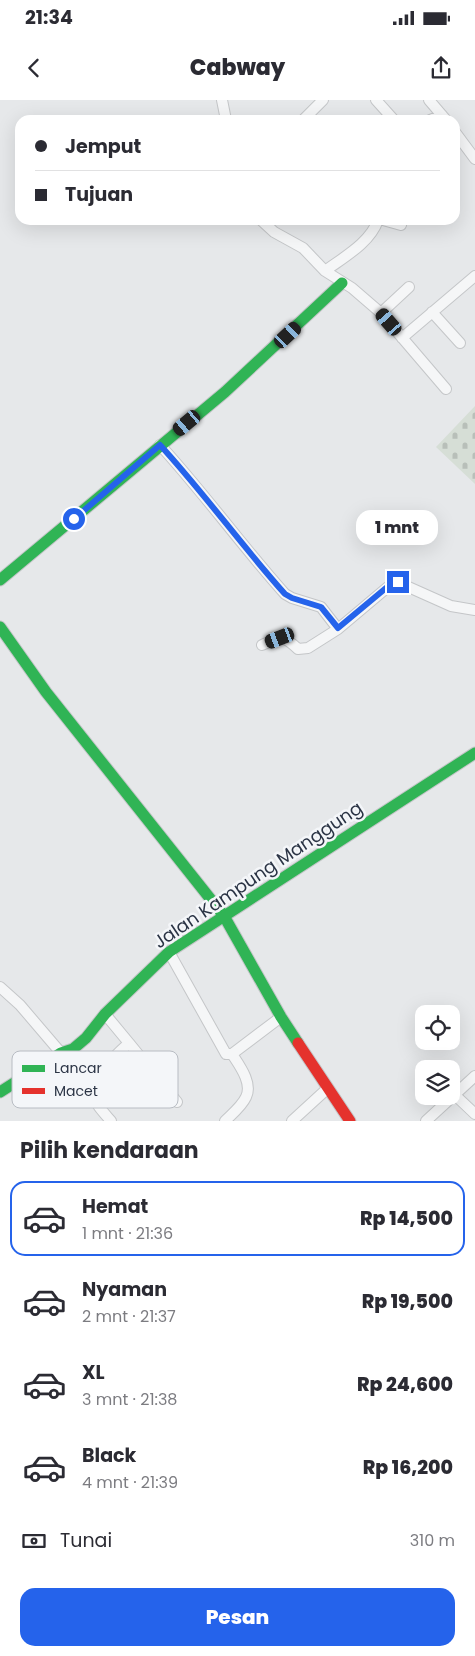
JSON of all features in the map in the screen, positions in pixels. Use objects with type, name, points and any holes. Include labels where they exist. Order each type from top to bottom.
[{"type":"street","points":[[222,100],[225,115]]},
{"type":"street","points":[[308,115],[323,100]]},
{"type":"street","points":[[376,100],[390,115]]},
{"type":"street","points":[[428,100],[442,115]]},
{"type":"street","points":[[460,139],[475,159]]},
{"type":"street","points":[[266,225],[274,232],[303,248],[325,271],[352,288],[381,313],[446,389]]},
{"type":"street","points":[[325,271],[356,249],[376,225]]},
{"type":"street","points":[[402,338],[475,276]]},
{"type":"street","points":[[0,580],[248,372],[342,283]]},
{"type":"street","points":[[381,313],[409,287]]},
{"type":"street","points":[[432,312],[460,344]]},
{"type":"street","points":[[160,445],[285,594],[321,607],[338,628]]},
{"type":"street","points":[[262,645],[284,638],[298,649],[308,648],[338,628],[395,581],[451,606],[475,610]]},
{"type":"street","points":[[0,627],[46,692],[224,916],[281,1017],[350,1121]]},
{"type":"street","name":"Jalan Kampung Manggung","points":[[67,1051],[73,1049],[86,1038],[105,1014],[170,952],[475,753]]},
{"type":"street","points":[[170,952],[224,1052],[232,1054],[281,1017]]},
{"type":"street","points":[[0,987],[20,1005],[59,1051]]},
{"type":"street","points":[[105,1014],[136,1051]]},
{"type":"street","points":[[121,1051],[129,1043]]},
{"type":"street","points":[[225,1121],[246,1098],[247,1092],[245,1076],[232,1054]]},
{"type":"street","points":[[460,1091],[475,1076]]},
{"type":"street","name":"Jalan Kampung Manggung","points":[[0,1092],[12,1084]]},
{"type":"street","points":[[292,1121],[328,1088]]},
{"type":"street","points":[[460,1099],[475,1114]]},
{"type":"street","points":[[426,1121],[444,1105]]},
{"type":"street","points":[[101,1108],[111,1121]]},
{"type":"green space","points":[[475,406],[475,484],[436,447]]},
{"type":"traffic: fast","points":[[0,580],[225,392],[342,283]]},
{"type":"traffic: fast","points":[[0,627],[46,692],[224,916],[281,1017],[298,1043]]},
{"type":"traffic: fast","points":[[67,1051],[73,1049],[86,1038],[105,1014],[169,952],[475,753]]},
{"type":"traffic: fast","points":[[0,1092],[12,1084]]},
{"type":"traffic: jam","points":[[298,1043],[350,1121]]},
{"type":"route","points":[[74,519],[160,445],[285,594],[321,607],[338,628],[392,583],[398,582]]}]
